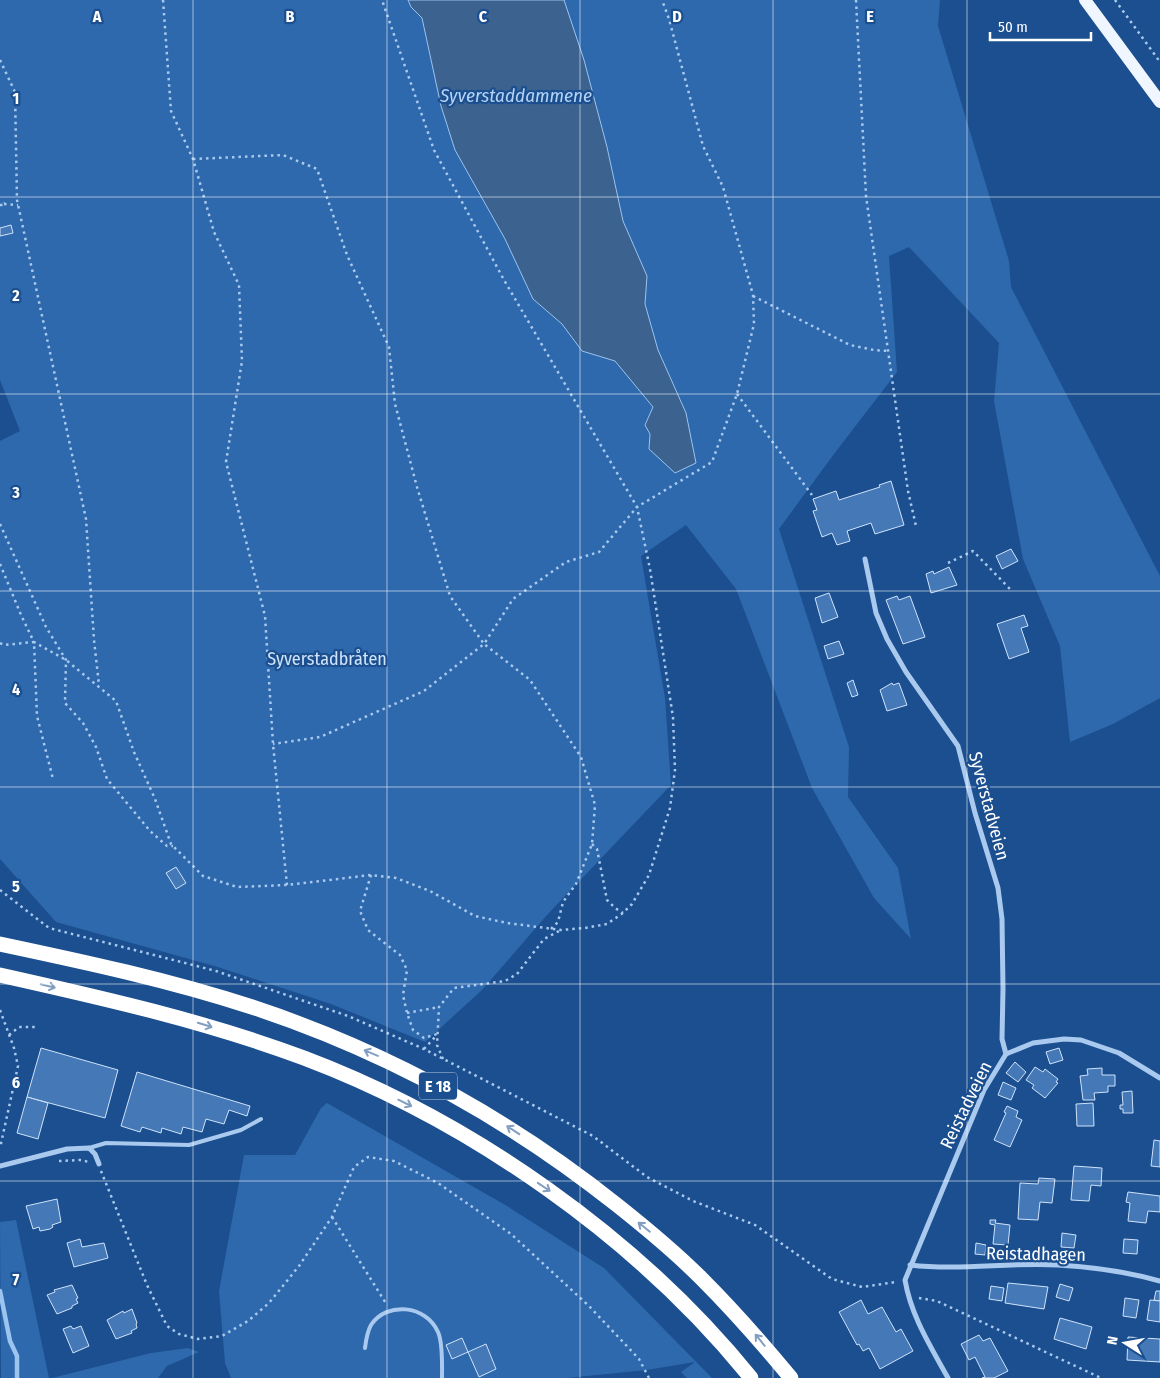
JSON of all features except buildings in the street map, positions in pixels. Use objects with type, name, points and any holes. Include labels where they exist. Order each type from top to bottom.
[{"type":"highway","name":"E 18","points":[[0,944],[144,976],[252,1007],[379,1056],[438,1086],[510,1128],[564,1164],[648,1230],[700,1277],[753,1332],[791,1378]]},
{"type":"highway","name":"E 18","points":[[0,975],[140,1006],[244,1037],[305,1058],[364,1083],[424,1112],[497,1156],[563,1200],[629,1252],[681,1299],[751,1378]]},
{"type":"main road","points":[[1085,0],[1160,102]]},
{"type":"street","name":"Syverstadveien","points":[[865,559],[876,613],[887,639],[906,672],[958,746],[999,896],[1002,919],[1002,1039],[1006,1054]]},
{"type":"street","name":"Reistadveien","points":[[905,1280],[984,1090],[1006,1054],[1033,1043],[1064,1039],[1081,1040],[1119,1054],[1160,1078]]},
{"type":"street","points":[[0,1166],[67,1149],[89,1148],[95,1154],[98,1164]]},
{"type":"street","name":"Reistadhagen","points":[[910,1265],[936,1268],[1058,1265],[1122,1273],[1160,1282]]},
{"type":"street","points":[[905,1280],[908,1296],[918,1322],[948,1378]]},
{"type":"lane","points":[[89,1148],[106,1143],[189,1145],[241,1130],[261,1120]]},
{"type":"lane","points":[[364,1348],[372,1324],[380,1316],[391,1310],[410,1309],[422,1314],[431,1321],[439,1335],[442,1378]]},
{"type":"path","points":[[163,0],[171,111],[193,158],[214,232],[239,285],[242,362],[226,462],[265,616],[273,744],[288,885]]},
{"type":"path","points":[[0,643],[4,645],[34,642],[66,660],[116,701],[134,752],[174,846],[203,876],[237,887],[288,885],[371,875],[396,878],[430,891],[475,916],[561,930],[606,924],[623,913],[632,904],[649,875],[670,808],[675,770],[673,717],[650,568],[637,507],[504,280],[434,150],[382,0]]},
{"type":"path","points":[[273,744],[320,737],[424,691],[484,644],[513,599],[566,562],[599,552],[637,507],[712,462],[737,394],[754,324],[753,296],[723,187],[703,146],[662,0]]},
{"type":"path","points":[[856,0],[866,196],[908,491],[916,526]]},
{"type":"path","points":[[1115,0],[1160,62]]},
{"type":"path","points":[[0,60],[15,92],[18,204],[86,519],[94,640],[100,686]]},
{"type":"path","points":[[193,158],[283,155],[317,169],[347,255],[389,347],[395,404],[416,487],[450,596],[484,644],[530,680],[581,757],[595,805],[592,844],[576,884],[563,902],[558,922],[551,929]]},
{"type":"path","points":[[1,204],[18,204]]},
{"type":"path","points":[[753,296],[850,345],[889,351]]},
{"type":"path","points":[[737,394],[812,495]]},
{"type":"path","points":[[0,524],[46,628],[66,660],[64,703],[83,723],[96,747],[107,779],[150,831],[167,846],[174,846]]},
{"type":"path","points":[[948,563],[973,551],[1010,589]]},
{"type":"path","points":[[0,564],[34,642],[37,716],[53,779]]},
{"type":"path","points":[[592,844],[597,849],[599,857],[606,900],[623,913]]},
{"type":"path","points":[[371,875],[360,911],[368,930],[400,955],[407,970],[403,995],[406,1013],[413,1030],[424,1038],[438,1034]]},
{"type":"path","points":[[0,890],[49,928],[216,970],[348,1016],[424,1049],[593,1136],[647,1177],[693,1201],[755,1225],[832,1279],[862,1287],[905,1280]]},
{"type":"path","points":[[443,1060],[438,1045],[439,1007],[454,988],[505,981],[511,978],[517,974],[544,939],[561,930]]},
{"type":"path","points":[[406,1013],[439,1007]]},
{"type":"path","points":[[0,1010],[18,1066],[0,1148]]},
{"type":"path","points":[[9,1035],[19,1027],[37,1027]]},
{"type":"path","points":[[424,1049],[438,1034]]},
{"type":"path","points":[[58,1161],[80,1160],[98,1164],[147,1285],[166,1326],[179,1334],[198,1339],[222,1336],[248,1321],[269,1302],[299,1266],[332,1217],[354,1167],[368,1157],[394,1161],[438,1183],[511,1234],[588,1306],[639,1359],[649,1378]]},
{"type":"path","points":[[332,1217],[391,1310]]},
{"type":"path","points":[[908,1296],[937,1301],[1101,1378]]},
{"type":"green space","name":"Syverstadbråten","points":[[0,0],[408,0],[411,7],[422,18],[441,106],[455,150],[505,239],[533,299],[562,324],[582,351],[615,361],[653,407],[645,424],[650,434],[649,449],[696,463],[686,413],[658,350],[645,304],[647,276],[623,221],[607,147],[584,60],[564,0],[940,0],[938,26],[1009,261],[1011,287],[1160,576],[1160,698],[1113,724],[1070,742],[1060,646],[1023,559],[994,401],[999,343],[909,247],[889,256],[897,372],[779,529],[849,747],[848,797],[898,868],[911,939],[874,898],[812,788],[736,589],[686,525],[641,556],[665,698],[671,785],[547,915],[482,990],[425,1042],[331,1004],[218,967],[56,922],[0,859],[0,441],[20,431],[0,380]]},
{"type":"green space","points":[[327,1103],[507,1206],[604,1268],[712,1378],[687,1378],[681,1372],[695,1362],[647,1370],[567,1378],[231,1378],[225,1363],[219,1291],[244,1155],[295,1155],[321,1108]]},
{"type":"green space","points":[[16,1220],[49,1378],[1,1378],[0,1222]]},
{"type":"green space","points":[[188,1348],[199,1352],[167,1366],[158,1378],[52,1378],[151,1353]]},
{"type":"water","name":"Syverstaddammene","points":[[408,0],[564,0],[584,60],[607,147],[623,221],[647,276],[645,304],[658,350],[686,413],[696,463],[675,473],[649,449],[650,434],[645,425],[653,407],[615,361],[582,351],[562,324],[533,299],[505,239],[455,150],[441,106],[422,18],[411,7]]},
{"type":"waterway","points":[[0,1291],[10,1341],[17,1356],[17,1378]]}]
